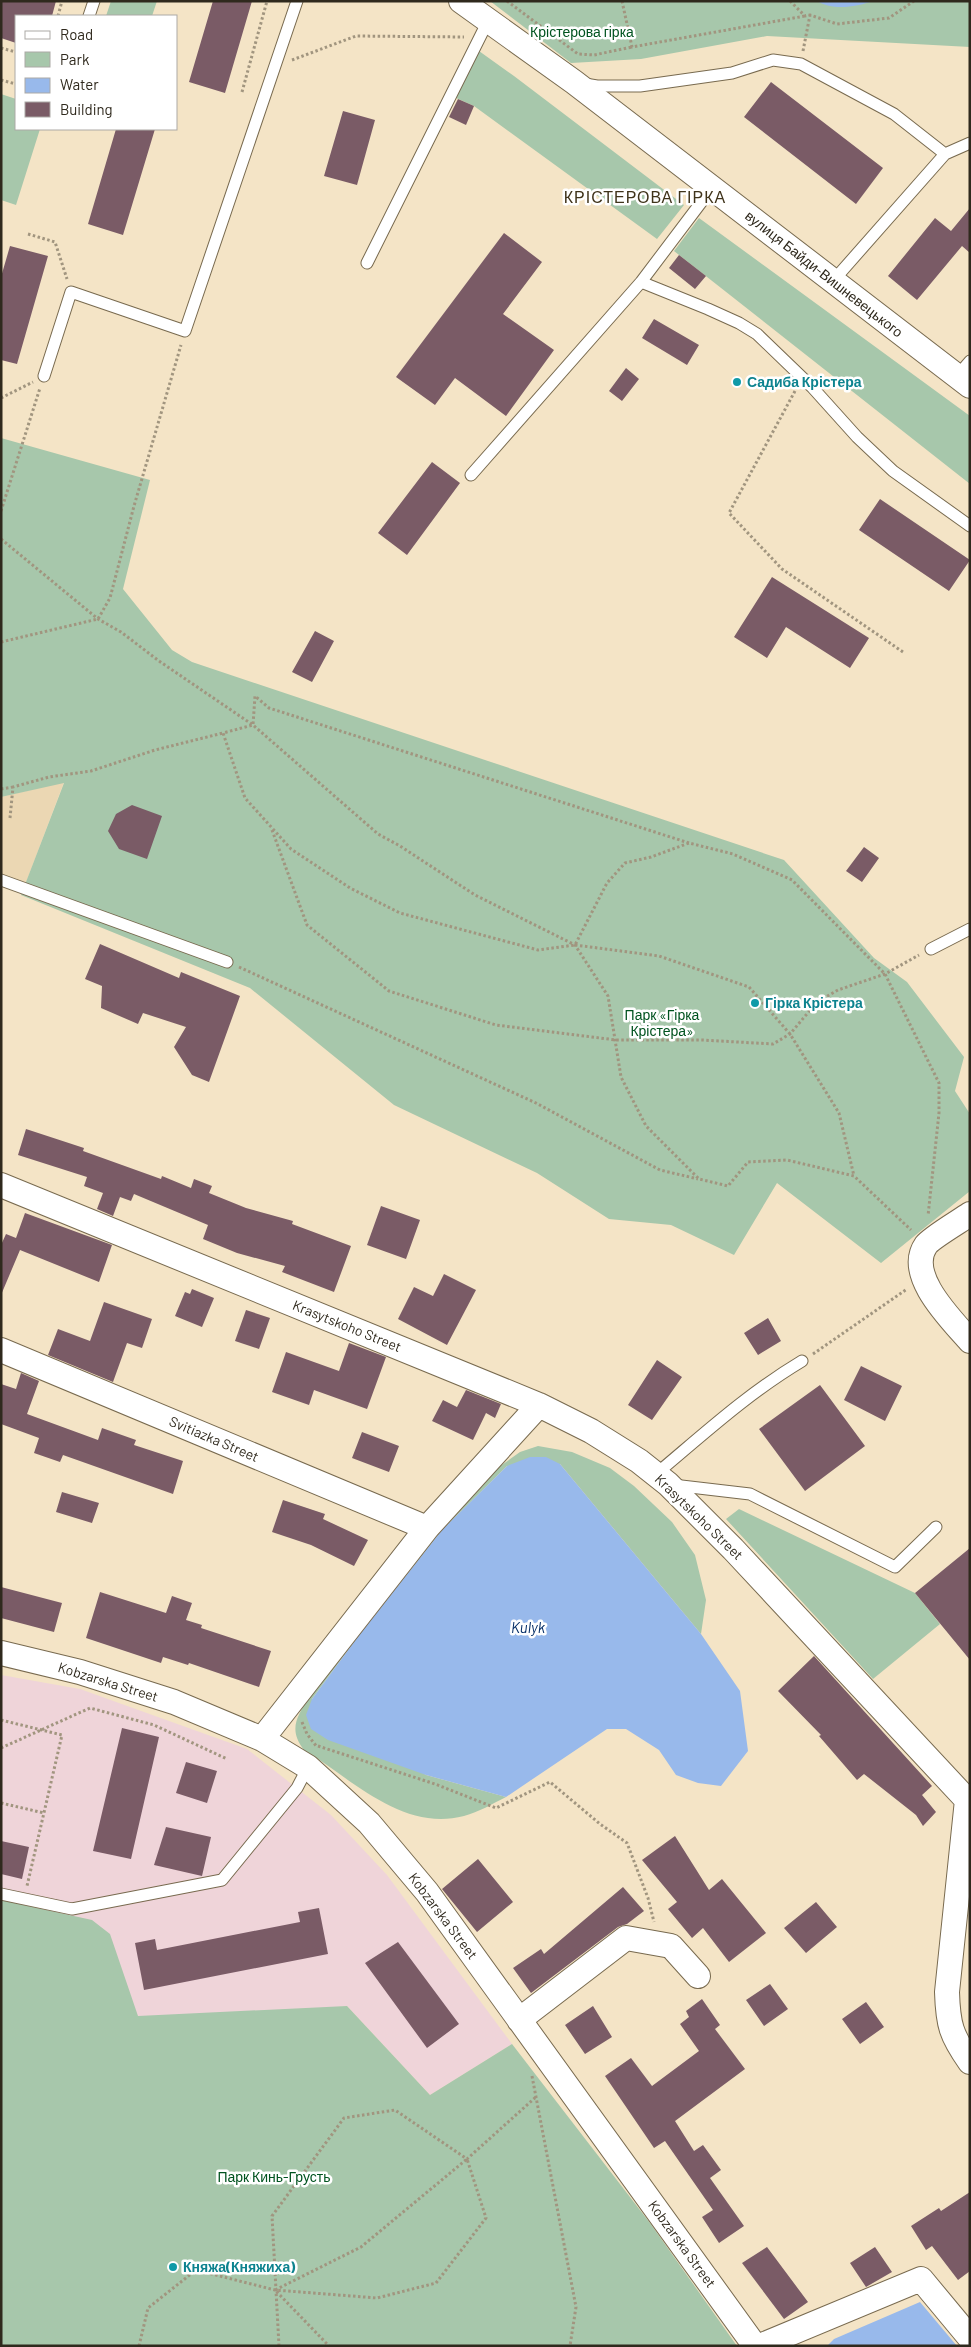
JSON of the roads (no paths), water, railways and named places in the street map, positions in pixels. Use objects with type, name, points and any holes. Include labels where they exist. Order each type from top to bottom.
[{"type":"street","name":"вулиця Байди-Вишневецького","points":[[461,1],[484,29],[574,82],[833,281],[965,374]]},
{"type":"street","name":"Krasytskoho Street","points":[[1,1185],[539,1405],[591,1431],[662,1479],[733,1549],[968,1802],[947,1992],[948,2018],[954,2040],[970,2062]]},
{"type":"street","points":[[970,1214],[926,1244],[920,1260],[924,1277],[937,1304],[970,1341]]},
{"type":"street","name":"Svitiazka Street","points":[[1,1350],[427,1528]]},
{"type":"street","points":[[262,1739],[427,1528],[539,1405]]},
{"type":"street","name":"Kobzarska Street","points":[[1,1653],[80,1672],[164,1699],[262,1739],[312,1756],[422,1885],[755,2346]]},
{"type":"street","points":[[519,2020],[626,1938],[671,1946],[698,1976]]},
{"type":"street","points":[[760,2346],[921,2279],[970,2338]]},
{"type":"lane","points":[[89,15],[94,1]]},
{"type":"lane","points":[[44,376],[71,292],[185,331],[297,1]]},
{"type":"lane","points":[[367,263],[484,29]]},
{"type":"lane","points":[[574,82],[596,86],[640,86],[732,73],[773,60],[800,64],[894,114],[946,154]]},
{"type":"lane","points":[[833,281],[946,154],[970,142]]},
{"type":"lane","points":[[471,475],[640,282],[712,188]]},
{"type":"lane","points":[[640,282],[739,323],[757,334],[802,377],[857,438],[893,471],[970,526]]},
{"type":"lane","points":[[1,880],[228,962]]},
{"type":"lane","points":[[931,949],[970,929]]},
{"type":"lane","points":[[662,1479],[742,1401],[802,1361]]},
{"type":"lane","points":[[662,1479],[750,1494],[895,1567],[936,1527]]},
{"type":"lane","points":[[1,1894],[72,1909],[222,1880],[298,1788],[312,1756]]},
{"type":"water","points":[[817,1],[873,1],[859,5],[837,7]]},
{"type":"water","name":"Kulyk","points":[[530,1457],[546,1457],[560,1464],[701,1634],[740,1691],[748,1751],[721,1786],[698,1783],[676,1775],[659,1750],[626,1729],[607,1729],[506,1797],[426,1775],[328,1740],[311,1729],[306,1715],[312,1699],[360,1634],[442,1530],[507,1466]]},
{"type":"water","points":[[920,2302],[957,2346],[827,2346],[834,2339]]},
{"type":"place","name":"Садиба Крістера","points":[[737,382]]},
{"type":"place","name":"Гірка Крістера","points":[[755,1003]]},
{"type":"place","name":"Княжа(Княжиха)","points":[[173,2267]]},
{"type":"district","name":"КРІСТЕРОВА ГІРКА","points":[[645,197]]},
{"type":"park label","name":"Крістерова гірка","points":[[582,32]]},
{"type":"park label","name":"Парк «Гірка Крістера»","points":[[662,1024]]},
{"type":"park label","name":"Парк Кинь-Грусть","points":[[274,2177]]}]
